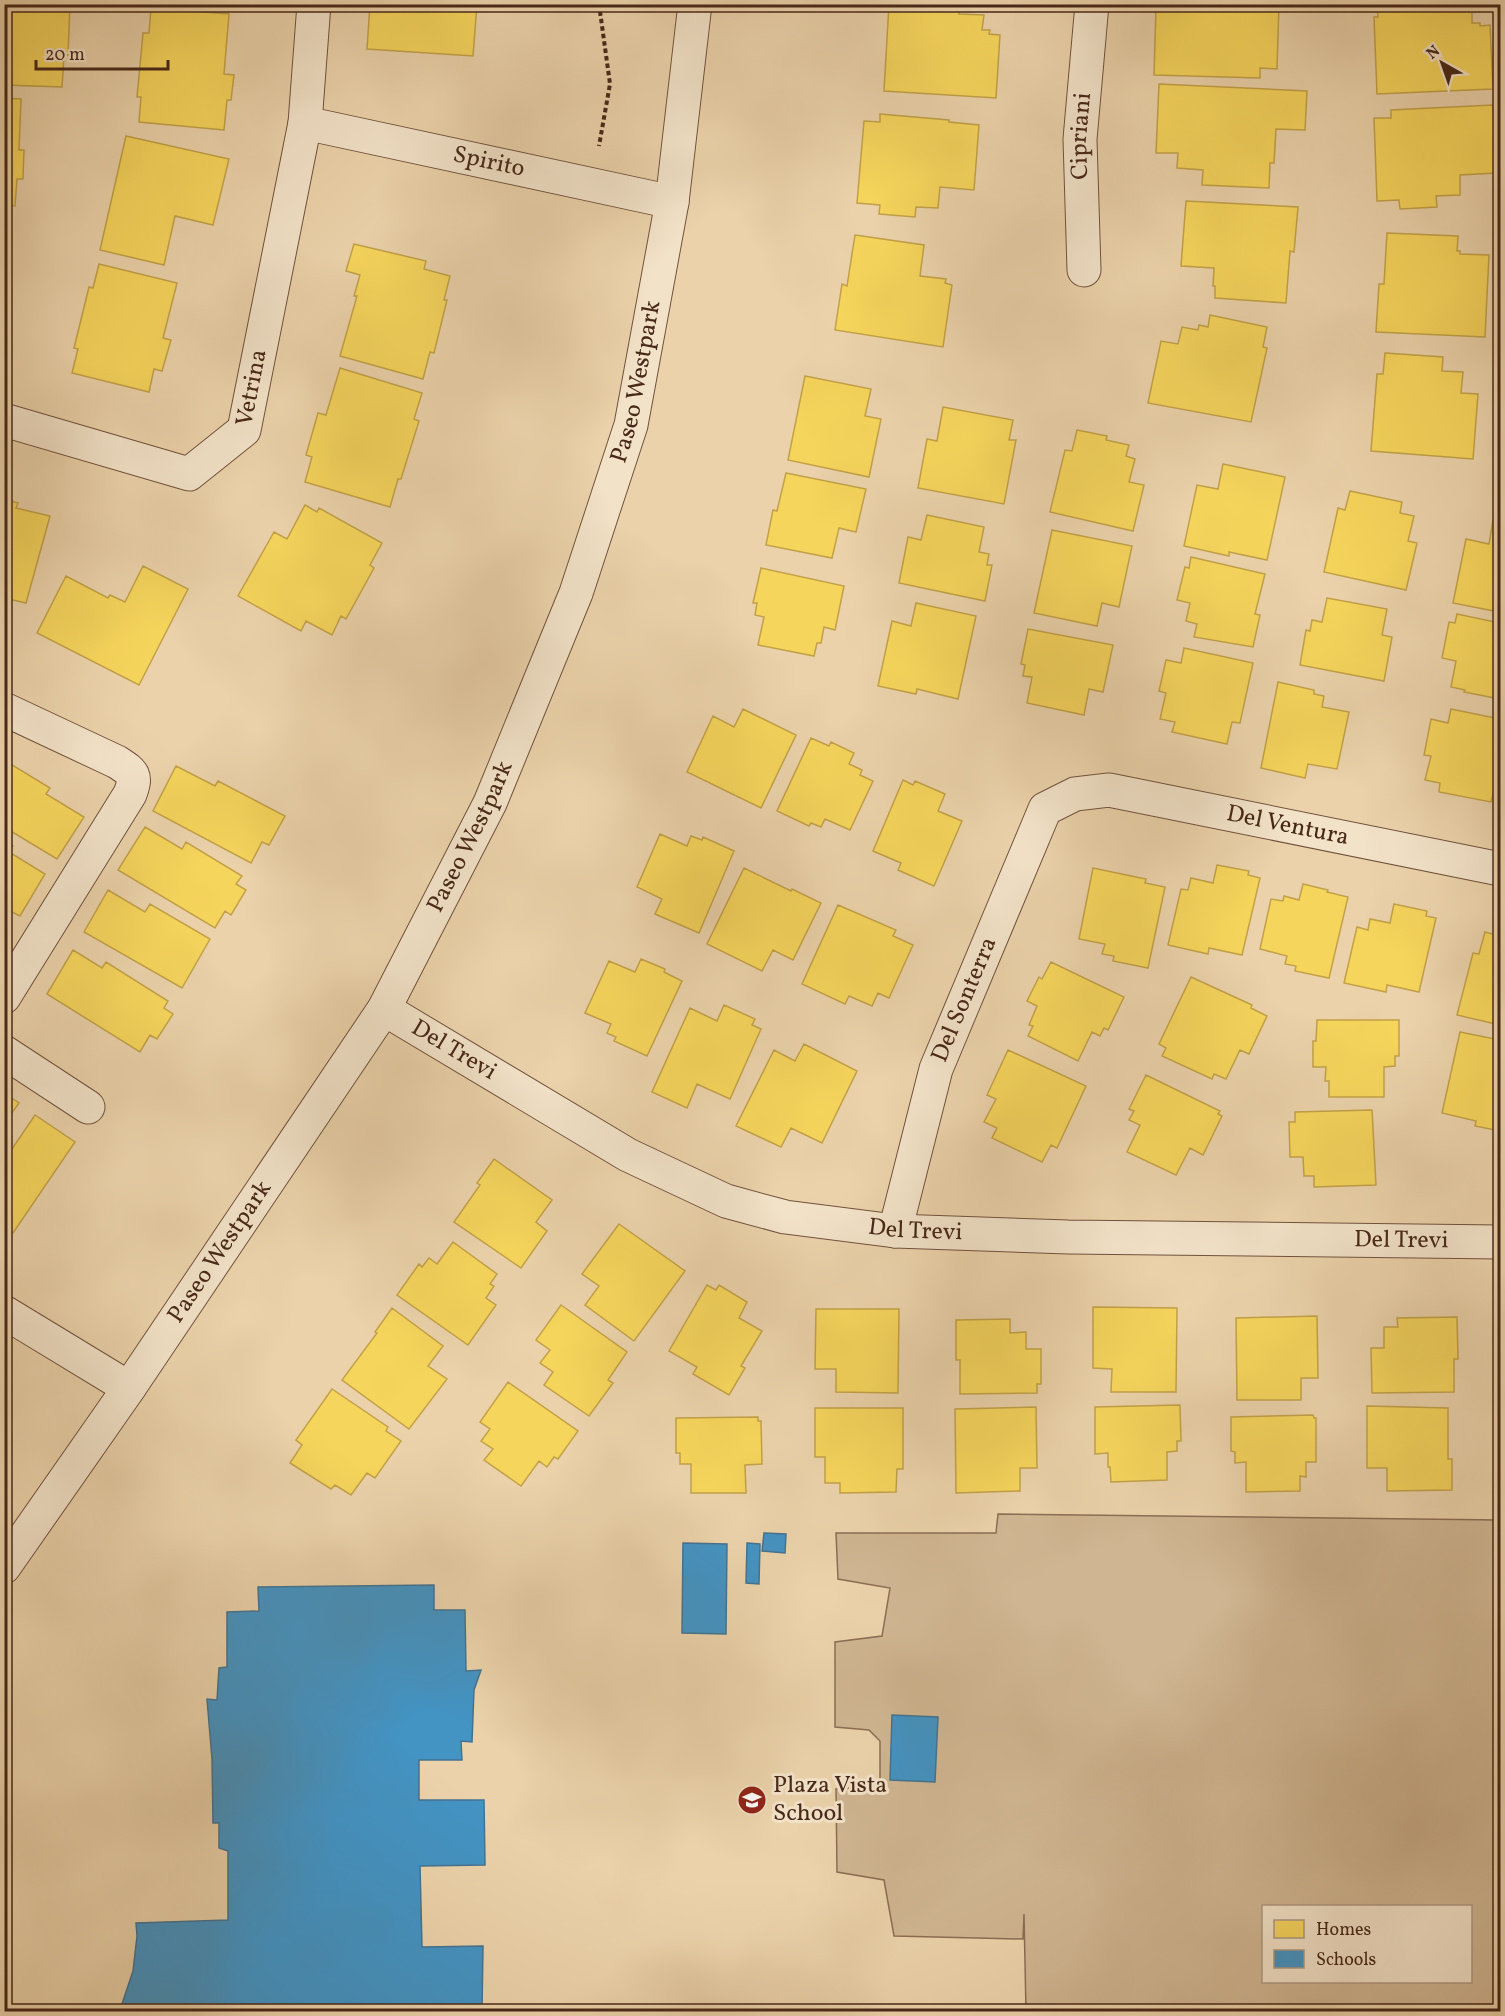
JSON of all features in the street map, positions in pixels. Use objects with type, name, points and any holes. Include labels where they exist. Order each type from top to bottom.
[{"type":"street","points":[[305,123],[314,4]]},
{"type":"street","name":"Paseo Westpark","points":[[4,1567],[129,1388],[384,1009],[490,803],[576,593],[631,425],[672,202],[695,4]]},
{"type":"street","name":"Cipriani","points":[[1084,270],[1080,139],[1092,4]]},
{"type":"street","name":"Spirito","points":[[305,123],[672,202]]},
{"type":"street","name":"Vetrina","points":[[4,420],[189,474],[244,430],[305,123]]},
{"type":"street","points":[[4,709],[117,762],[130,770],[134,775],[134,783],[130,794],[4,997]]},
{"type":"street","name":"Del Ventura","points":[[1075,794],[1109,790],[1500,868]]},
{"type":"street","name":"Del Sonterra","points":[[895,1231],[936,1069],[1045,809],[1075,794]]},
{"type":"street","name":"Del Trevi","points":[[384,1009],[628,1155],[726,1201],[785,1217],[895,1231],[1068,1238],[1500,1242]]},
{"type":"street","points":[[4,1052],[88,1107]]},
{"type":"street","points":[[4,1312],[129,1388]]},
{"type":"path","points":[[593,185],[610,84],[599,4]]},
{"type":"shaded area","points":[[998,1514],[1499,1520],[1500,2011],[1026,2011],[1024,1914],[1023,1939],[894,1936],[884,1880],[837,1872],[836,1789],[865,1787],[880,1780],[880,1741],[869,1730],[835,1727],[835,1642],[882,1636],[890,1588],[838,1579],[836,1533],[996,1533]]},
{"type":"building: Homes","points":[[4,4],[70,4],[68,55],[64,55],[62,87],[4,85]]},
{"type":"building: Homes","points":[[370,4],[477,4],[473,56],[367,49]]},
{"type":"building: Homes","points":[[889,4],[960,4],[959,14],[984,15],[982,30],[990,30],[989,34],[1000,35],[996,98],[884,91]]},
{"type":"building: Homes","points":[[1193,4],[1279,4],[1277,69],[1260,68],[1260,78],[1154,75],[1156,8],[1193,9]]},
{"type":"building: Homes","points":[[1377,4],[1472,6],[1472,23],[1480,23],[1480,26],[1490,25],[1493,89],[1377,94],[1374,17],[1378,17]]},
{"type":"building: Homes","points":[[151,8],[229,14],[224,74],[234,75],[231,100],[227,100],[224,130],[139,122],[141,97],[137,97],[143,33],[149,33]]},
{"type":"building: Homes","points":[[1159,84],[1307,91],[1305,130],[1276,129],[1274,163],[1270,163],[1269,188],[1202,185],[1203,170],[1177,168],[1178,153],[1156,153]]},
{"type":"building: Homes","points":[[4,98],[21,99],[19,150],[24,150],[23,179],[17,179],[15,206],[4,205]]},
{"type":"building: Homes","points":[[1493,105],[1496,173],[1460,175],[1460,195],[1436,196],[1437,207],[1400,209],[1399,200],[1377,201],[1374,118],[1391,118],[1391,110]]},
{"type":"building: Homes","points":[[880,114],[979,125],[974,190],[940,187],[938,208],[916,207],[915,217],[879,214],[880,205],[857,203],[864,121],[880,122]]},
{"type":"building: Homes","points":[[126,136],[229,159],[213,225],[175,216],[164,265],[100,250]]},
{"type":"building: Homes","points":[[1186,201],[1298,207],[1294,252],[1290,251],[1286,303],[1215,298],[1214,268],[1181,266]]},
{"type":"building: Homes","points":[[1387,233],[1458,236],[1457,251],[1460,251],[1460,254],[1489,255],[1485,337],[1376,332],[1379,284],[1384,284]]},
{"type":"building: Homes","points":[[855,235],[924,245],[920,276],[946,279],[945,283],[952,285],[943,347],[835,330],[842,284],[847,286]]},
{"type":"building: Homes","points":[[354,244],[426,261],[424,269],[450,276],[444,300],[447,300],[434,353],[430,352],[423,379],[340,356],[357,296],[354,296],[360,275],[346,271]]},
{"type":"building: Homes","points":[[99,264],[177,283],[163,338],[171,340],[162,371],[154,369],[149,392],[72,373],[78,349],[74,348],[89,287],[93,288]]},
{"type":"building: Homes","points":[[1210,315],[1267,327],[1263,347],[1267,348],[1251,422],[1148,403],[1161,341],[1178,344],[1182,327],[1198,330],[1199,325],[1208,327]]},
{"type":"building: Homes","points":[[1385,353],[1443,357],[1442,371],[1463,372],[1461,393],[1478,394],[1473,459],[1371,451],[1377,374],[1383,374]]},
{"type":"building: Homes","points":[[340,368],[422,393],[414,419],[419,421],[390,507],[305,482],[312,457],[306,455],[318,413],[326,415]]},
{"type":"building: Homes","points":[[805,376],[871,389],[865,416],[881,419],[869,477],[788,460]]},
{"type":"building: Homes","points":[[943,407],[1013,420],[1009,440],[1016,440],[1004,504],[918,488],[927,439],[937,441]]},
{"type":"building: Homes","points":[[1077,430],[1107,436],[1106,440],[1129,445],[1126,456],[1135,459],[1129,482],[1144,485],[1133,531],[1050,512],[1065,450],[1072,451]]},
{"type":"building: Homes","points":[[1223,464],[1285,477],[1267,560],[1229,552],[1229,556],[1184,546],[1197,485],[1218,489]]},
{"type":"building: Homes","points":[[786,473],[866,489],[856,532],[839,528],[832,558],[766,545],[773,510],[777,511]]},
{"type":"building: Homes","points":[[1350,491],[1402,502],[1400,513],[1414,516],[1408,541],[1417,543],[1406,590],[1324,572],[1338,508],[1345,510]]},
{"type":"building: Homes","points":[[4,499],[18,503],[16,508],[50,516],[26,603],[4,598]]},
{"type":"building: Homes","points":[[305,505],[317,512],[319,508],[382,543],[370,565],[374,568],[346,619],[341,616],[332,635],[306,621],[301,631],[238,596],[274,532],[287,539]]},
{"type":"building: Homes","points":[[927,515],[984,527],[979,552],[989,554],[987,565],[992,565],[985,601],[899,583],[908,537],[921,540]]},
{"type":"building: Homes","points":[[1493,520],[1500,521],[1500,610],[1494,609],[1494,611],[1453,603],[1466,539],[1489,544]]},
{"type":"building: Homes","points":[[1052,530],[1132,546],[1119,607],[1102,603],[1097,626],[1034,613]]},
{"type":"building: Homes","points":[[1191,557],[1265,574],[1255,614],[1260,615],[1253,647],[1194,637],[1197,624],[1186,621],[1190,603],[1177,600],[1185,567],[1189,568]]},
{"type":"building: Homes","points":[[143,566],[188,589],[139,685],[37,633],[66,576],[108,598],[110,595],[125,602]]},
{"type":"building: Homes","points":[[761,568],[844,586],[835,630],[824,627],[821,643],[817,643],[814,656],[758,645],[764,617],[755,615],[757,603],[753,603]]},
{"type":"building: Homes","points":[[1327,598],[1387,609],[1382,635],[1392,637],[1384,681],[1300,665],[1306,630],[1310,631],[1312,620],[1322,622]]},
{"type":"building: Homes","points":[[916,603],[976,616],[958,699],[917,689],[916,694],[878,686],[892,621],[911,626]]},
{"type":"building: Homes","points":[[1457,614],[1500,623],[1500,699],[1451,687],[1456,661],[1442,658],[1449,622],[1455,623]]},
{"type":"building: Homes","points":[[1028,629],[1113,645],[1103,692],[1089,689],[1084,715],[1027,703],[1032,677],[1023,676],[1025,665],[1021,664]]},
{"type":"building: Homes","points":[[1184,648],[1253,663],[1240,723],[1232,722],[1227,744],[1172,732],[1175,722],[1160,719],[1166,693],[1159,691],[1166,660],[1181,663]]},
{"type":"building: Homes","points":[[1278,682],[1314,690],[1314,694],[1324,696],[1322,707],[1349,712],[1337,769],[1308,764],[1305,778],[1261,768]]},
{"type":"building: Homes","points":[[743,709],[796,735],[761,808],[687,772],[713,716],[734,727]]},
{"type":"building: Homes","points":[[1451,709],[1500,719],[1500,780],[1497,779],[1491,802],[1439,792],[1440,783],[1425,780],[1431,756],[1424,755],[1431,719],[1448,723]]},
{"type":"building: Homes","points":[[811,738],[829,746],[831,742],[854,753],[849,764],[862,770],[860,775],[873,781],[850,830],[825,819],[821,827],[811,823],[809,826],[777,811]]},
{"type":"building: Homes","points":[[4,760],[50,788],[46,794],[84,817],[57,859],[4,827]]},
{"type":"building: Homes","points":[[176,766],[215,786],[218,781],[285,816],[269,845],[262,842],[251,863],[153,811]]},
{"type":"building: Homes","points":[[903,780],[913,785],[915,781],[945,794],[938,811],[962,821],[934,886],[898,870],[901,863],[873,851]]},
{"type":"building: Homes","points":[[145,827],[182,849],[186,842],[242,876],[236,884],[246,890],[231,915],[225,911],[215,928],[118,870]]},
{"type":"building: Homes","points":[[660,834],[687,846],[691,836],[702,840],[703,837],[734,851],[699,933],[655,914],[662,899],[637,887]]},
{"type":"building: Homes","points":[[4,841],[13,846],[9,852],[45,874],[20,916],[4,908]]},
{"type":"building: Homes","points":[[1217,865],[1249,871],[1248,875],[1260,878],[1242,955],[1209,948],[1208,954],[1168,945],[1181,889],[1188,890],[1191,878],[1213,883]]},
{"type":"building: Homes","points":[[744,868],[821,903],[793,960],[773,950],[762,971],[707,944]]},
{"type":"building: Homes","points":[[1093,868],[1146,879],[1145,883],[1165,887],[1148,968],[1113,961],[1114,956],[1102,954],[1105,944],[1079,939]]},
{"type":"building: Homes","points":[[1303,884],[1348,897],[1329,978],[1295,971],[1296,966],[1285,964],[1287,956],[1260,949],[1271,899],[1283,901],[1284,896],[1299,900]]},
{"type":"building: Homes","points":[[108,890],[145,912],[150,904],[210,939],[182,988],[84,932]]},
{"type":"building: Homes","points":[[1394,904],[1427,911],[1426,916],[1436,918],[1419,992],[1387,985],[1386,992],[1344,983],[1357,927],[1368,930],[1370,919],[1390,923]]},
{"type":"building: Homes","points":[[838,905],[896,930],[893,936],[913,945],[889,998],[878,993],[872,1006],[849,996],[845,1004],[802,984]]},
{"type":"building: Homes","points":[[1485,932],[1500,936],[1500,1025],[1457,1015],[1473,953],[1479,954]]},
{"type":"building: Homes","points":[[73,950],[102,968],[106,962],[168,1001],[164,1008],[173,1014],[157,1039],[150,1035],[140,1052],[47,994]]},
{"type":"building: Homes","points":[[641,959],[665,969],[664,972],[682,981],[647,1056],[614,1041],[616,1037],[607,1033],[611,1024],[585,1013],[609,961],[635,972]]},
{"type":"building: Homes","points":[[1051,962],[1124,997],[1108,1030],[1104,1028],[1100,1036],[1092,1032],[1078,1061],[1028,1036],[1033,1026],[1029,1025],[1037,1006],[1027,1001],[1039,977],[1042,979]]},
{"type":"building: Homes","points":[[1191,977],[1252,1005],[1251,1008],[1267,1016],[1249,1054],[1240,1050],[1226,1079],[1214,1074],[1212,1079],[1162,1056],[1166,1048],[1159,1044]]},
{"type":"building: Homes","points":[[724,1005],[755,1019],[752,1025],[761,1029],[730,1099],[697,1084],[687,1108],[652,1092],[690,1008],[717,1021]]},
{"type":"building: Homes","points":[[1317,1020],[1399,1020],[1399,1056],[1395,1056],[1395,1066],[1384,1067],[1384,1097],[1329,1097],[1329,1081],[1325,1081],[1326,1067],[1313,1067],[1313,1041],[1316,1041]]},
{"type":"building: Homes","points":[[1460,1032],[1500,1040],[1500,1131],[1475,1126],[1476,1121],[1442,1113]]},
{"type":"building: Homes","points":[[804,1044],[857,1071],[822,1143],[791,1128],[781,1147],[736,1126],[774,1050],[795,1061]]},
{"type":"building: Homes","points":[[1008,1050],[1086,1086],[1057,1148],[1051,1145],[1042,1162],[992,1138],[997,1128],[984,1122],[996,1099],[987,1095]]},
{"type":"building: Homes","points":[[1146,1075],[1220,1111],[1218,1114],[1222,1116],[1203,1155],[1190,1148],[1176,1175],[1127,1152],[1140,1125],[1129,1120],[1134,1111],[1129,1109]]},
{"type":"building: Homes","points":[[4,1093],[19,1103],[4,1124]]},
{"type":"building: Homes","points":[[1372,1110],[1376,1185],[1314,1187],[1314,1176],[1304,1176],[1303,1157],[1290,1157],[1289,1122],[1295,1122],[1295,1112]]},
{"type":"building: Homes","points":[[35,1115],[75,1142],[13,1233],[4,1228],[4,1145],[12,1149]]},
{"type":"building: Homes","points":[[494,1159],[552,1200],[536,1222],[547,1231],[521,1268],[454,1222],[480,1185],[477,1183]]},
{"type":"building: Homes","points":[[619,1224],[685,1271],[634,1341],[585,1305],[599,1286],[582,1274]]},
{"type":"building: Homes","points":[[453,1242],[497,1274],[490,1284],[494,1286],[486,1298],[496,1305],[468,1345],[397,1295],[419,1264],[422,1267],[429,1258],[437,1264]]},
{"type":"building: Homes","points":[[707,1285],[716,1290],[719,1285],[747,1302],[739,1318],[762,1331],[741,1366],[745,1368],[729,1395],[693,1374],[697,1367],[669,1351]]},
{"type":"building: Homes","points":[[561,1305],[627,1352],[608,1380],[613,1383],[589,1416],[544,1385],[553,1372],[540,1363],[550,1350],[536,1340]]},
{"type":"building: Homes","points":[[1093,1307],[1177,1308],[1176,1392],[1111,1392],[1112,1369],[1093,1368]]},
{"type":"building: Homes","points":[[392,1308],[443,1346],[428,1366],[447,1379],[409,1429],[342,1380],[377,1333],[375,1332]]},
{"type":"building: Homes","points":[[816,1309],[899,1309],[898,1393],[836,1392],[836,1369],[815,1369]]},
{"type":"building: Homes","points":[[1317,1316],[1318,1378],[1301,1378],[1301,1400],[1237,1400],[1236,1318]]},
{"type":"building: Homes","points":[[1457,1317],[1458,1359],[1454,1359],[1454,1392],[1372,1393],[1371,1348],[1384,1348],[1384,1327],[1398,1327],[1397,1318]]},
{"type":"building: Homes","points":[[1010,1319],[1010,1333],[1026,1332],[1026,1349],[1041,1349],[1041,1384],[1037,1384],[1037,1393],[960,1394],[960,1360],[956,1360],[956,1320]]},
{"type":"building: Homes","points":[[508,1382],[578,1431],[558,1459],[554,1457],[547,1467],[539,1461],[521,1486],[484,1460],[493,1449],[481,1441],[490,1429],[480,1422]]},
{"type":"building: Homes","points":[[332,1389],[388,1427],[386,1431],[401,1441],[375,1478],[367,1473],[351,1495],[335,1485],[331,1489],[290,1463],[302,1445],[296,1440]]},
{"type":"building: Homes","points":[[1180,1405],[1181,1441],[1177,1441],[1177,1451],[1167,1452],[1167,1480],[1111,1482],[1108,1453],[1095,1454],[1095,1407]]},
{"type":"building: Homes","points":[[1367,1406],[1448,1408],[1448,1459],[1452,1459],[1452,1490],[1387,1491],[1387,1468],[1367,1468]]},
{"type":"building: Homes","points":[[1036,1407],[1037,1468],[1020,1468],[1020,1491],[956,1493],[955,1409]]},
{"type":"building: Homes","points":[[815,1408],[903,1408],[903,1469],[897,1469],[896,1492],[840,1493],[840,1483],[825,1483],[825,1457],[815,1457]]},
{"type":"building: Homes","points":[[1313,1415],[1316,1418],[1316,1462],[1306,1462],[1306,1477],[1300,1476],[1300,1491],[1246,1492],[1246,1462],[1235,1463],[1235,1452],[1231,1451],[1231,1417]]},
{"type":"building: Homes","points":[[758,1417],[758,1421],[761,1421],[762,1464],[745,1465],[746,1493],[691,1493],[691,1464],[680,1464],[680,1453],[676,1453],[676,1418]]},
{"type":"building: Schools","points":[[764,1533],[786,1534],[785,1553],[762,1551]]},
{"type":"building: Schools","points":[[683,1543],[727,1544],[726,1634],[682,1633]]},
{"type":"building: Schools","points":[[747,1543],[760,1544],[759,1584],[746,1583]]},
{"type":"building: Schools","points":[[434,1585],[434,1610],[465,1610],[466,1671],[481,1670],[474,1690],[472,1742],[461,1741],[462,1760],[419,1760],[419,1800],[484,1800],[485,1865],[420,1866],[422,1947],[483,1946],[482,2010],[81,2012],[82,2006],[120,2010],[133,1971],[137,1936],[136,1923],[228,1920],[228,1851],[219,1848],[219,1823],[213,1823],[212,1759],[207,1699],[217,1700],[219,1668],[227,1667],[227,1612],[259,1611],[258,1587]]},
{"type":"building: Schools","points":[[892,1715],[938,1717],[935,1782],[890,1780]]},
{"type":"place","name":"Plaza Vista School","points":[[752,1800]]}]
